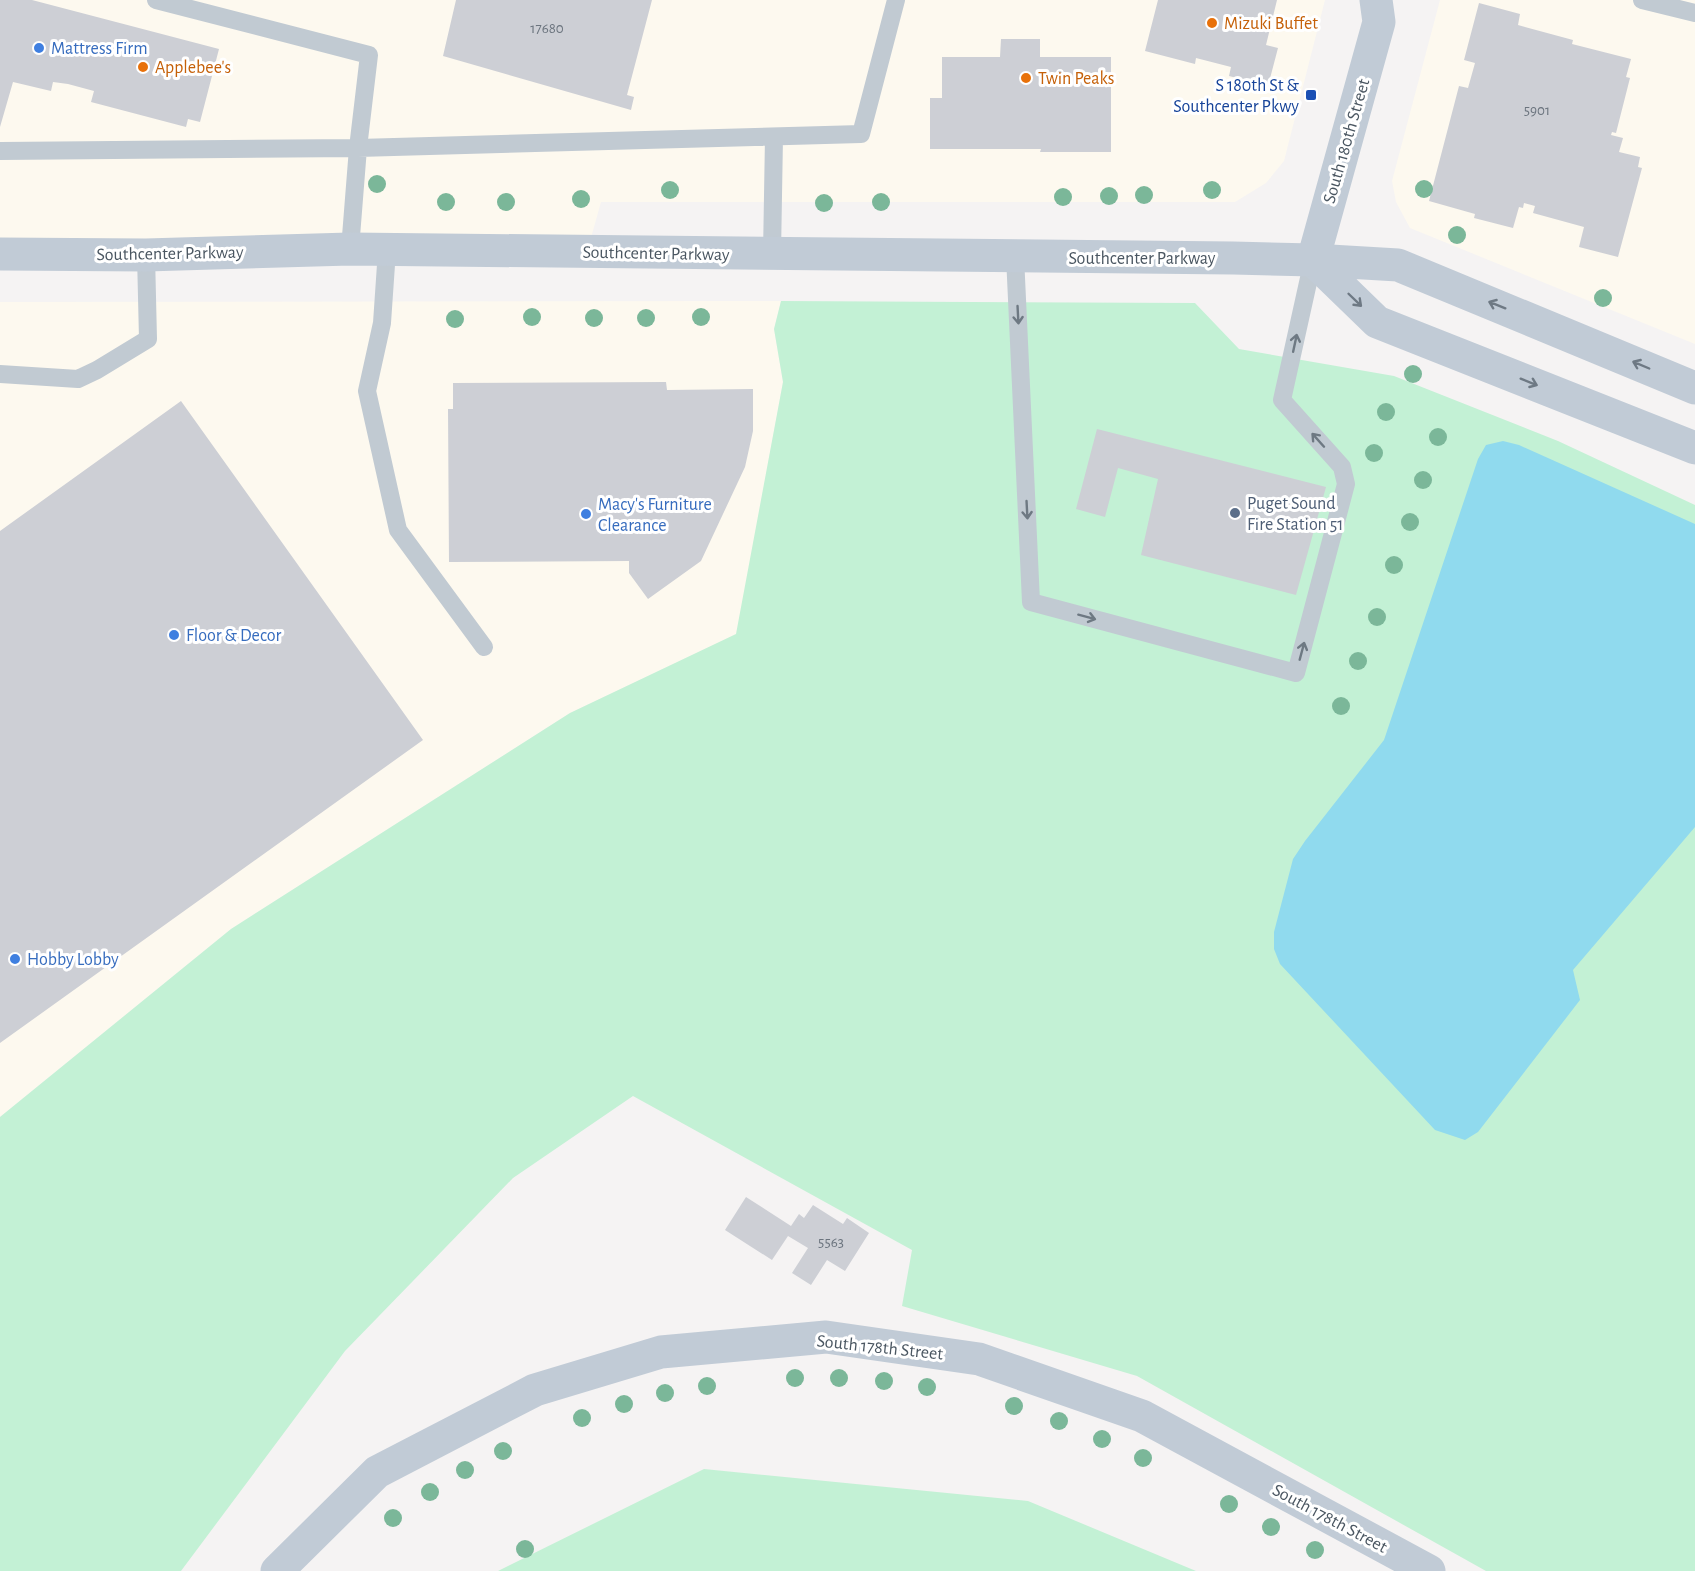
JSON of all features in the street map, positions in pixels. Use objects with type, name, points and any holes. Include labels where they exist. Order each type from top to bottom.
[{"type":"main road","name":"South 180th Street","points":[[1313,260],[1385,7]]},
{"type":"main road","name":"Southcenter Parkway","points":[[0,254],[146,255],[350,249],[1313,260],[1398,265],[1695,388]]},
{"type":"main road","points":[[1313,260],[1377,322],[1695,448]]},
{"type":"main road","name":"South 178th Street","points":[[277,1571],[377,1473],[535,1390],[661,1352],[826,1337],[979,1359],[1142,1416],[1429,1571]]},
{"type":"lane","points":[[156,0],[369,55],[358,148],[350,249]]},
{"type":"lane","points":[[0,151],[358,148],[861,135],[896,0]]},
{"type":"lane","points":[[1642,0],[1695,13]]},
{"type":"lane","points":[[772,254],[774,137]]},
{"type":"lane","points":[[387,250],[382,323],[368,392],[398,530],[484,647]]},
{"type":"lane","points":[[0,374],[78,379],[98,370],[148,339],[146,255]]},
{"type":"lane","points":[[1015,256],[1031,602],[1296,673],[1346,484],[1342,467],[1282,400],[1313,260]]},
{"type":"shaded area","points":[[0,0],[1325,0],[1284,161],[1266,183],[1235,202],[601,202],[587,252],[0,253]]},
{"type":"shaded area","points":[[1440,0],[1695,0],[1695,344],[1410,228],[1396,202],[1392,181]]},
{"type":"shaded area","points":[[781,301],[774,329],[783,382],[737,634],[570,713],[231,929],[0,1117],[0,302]]},
{"type":"green space","points":[[781,301],[1195,303],[1239,349],[1394,376],[1558,441],[1695,505],[1695,1571],[1486,1571],[1137,1376],[902,1306],[912,1250],[633,1096],[513,1178],[345,1351],[181,1571],[0,1571],[0,1117],[231,929],[570,713],[736,634],[783,382],[774,329]]},
{"type":"green space","points":[[704,1469],[1028,1501],[1196,1571],[498,1571]]},
{"type":"water","points":[[1503,441],[1519,445],[1695,524],[1695,827],[1573,970],[1580,1000],[1478,1132],[1465,1140],[1435,1130],[1280,964],[1274,949],[1274,932],[1293,859],[1384,740],[1478,459],[1486,445]]},
{"type":"building","name":"Applebee's","points":[[0,0],[32,0],[219,49],[200,122],[188,119],[186,127],[91,102],[94,91],[68,84],[53,82],[51,91],[13,82],[0,127]]},
{"type":"building","points":[[456,0],[652,0],[627,95],[634,97],[631,110],[443,56]]},
{"type":"building","name":"Mizuki Buffet","points":[[1158,0],[1277,0],[1266,45],[1278,48],[1268,86],[1229,76],[1231,67],[1196,58],[1195,64],[1145,51]]},
{"type":"building","points":[[1479,3],[1520,14],[1518,25],[1573,40],[1572,44],[1631,59],[1626,77],[1630,78],[1616,133],[1612,132],[1611,135],[1623,138],[1619,152],[1640,157],[1638,167],[1642,168],[1618,257],[1579,247],[1584,227],[1533,213],[1535,206],[1524,203],[1523,208],[1519,207],[1513,228],[1474,218],[1475,214],[1429,201],[1459,86],[1468,88],[1475,63],[1464,60]]},
{"type":"building","name":"Twin Peaks","points":[[1001,39],[1040,39],[1040,57],[1111,57],[1111,152],[1040,152],[1041,149],[930,149],[930,98],[942,98],[942,57],[1000,57]]},
{"type":"building","name":"Macy's Furniture Clearance","points":[[666,382],[667,390],[753,389],[753,431],[745,467],[701,561],[648,599],[629,573],[629,561],[449,562],[448,409],[453,409],[453,383]]},
{"type":"building","name":"Floor & Decor","points":[[181,401],[423,740],[0,1043],[0,531]]},
{"type":"building","name":"Puget Sound Fire Station 51","points":[[1097,429],[1326,487],[1296,595],[1141,555],[1158,479],[1118,468],[1105,517],[1076,509]]},
{"type":"building","points":[[746,1197],[791,1226],[799,1214],[804,1218],[813,1205],[843,1224],[847,1218],[869,1233],[845,1271],[827,1260],[811,1285],[792,1273],[808,1248],[788,1236],[772,1260],[725,1230]]},
{"type":"place","name":"Mizuki Buffet","points":[[1212,23]]},
{"type":"place","name":"Mattress Firm","points":[[39,48]]},
{"type":"place","name":"Applebee's","points":[[143,67]]},
{"type":"place","name":"Twin Peaks","points":[[1026,78]]},
{"type":"place","name":"S 180th St & Southcenter Pkwy","points":[[1311,95]]},
{"type":"place","name":"Puget Sound Fire Station 51","points":[[1235,513]]},
{"type":"place","name":"Macy's Furniture Clearance","points":[[586,514]]},
{"type":"place","name":"Floor & Decor","points":[[174,635]]},
{"type":"place","name":"Hobby Lobby","points":[[15,959]]}]
